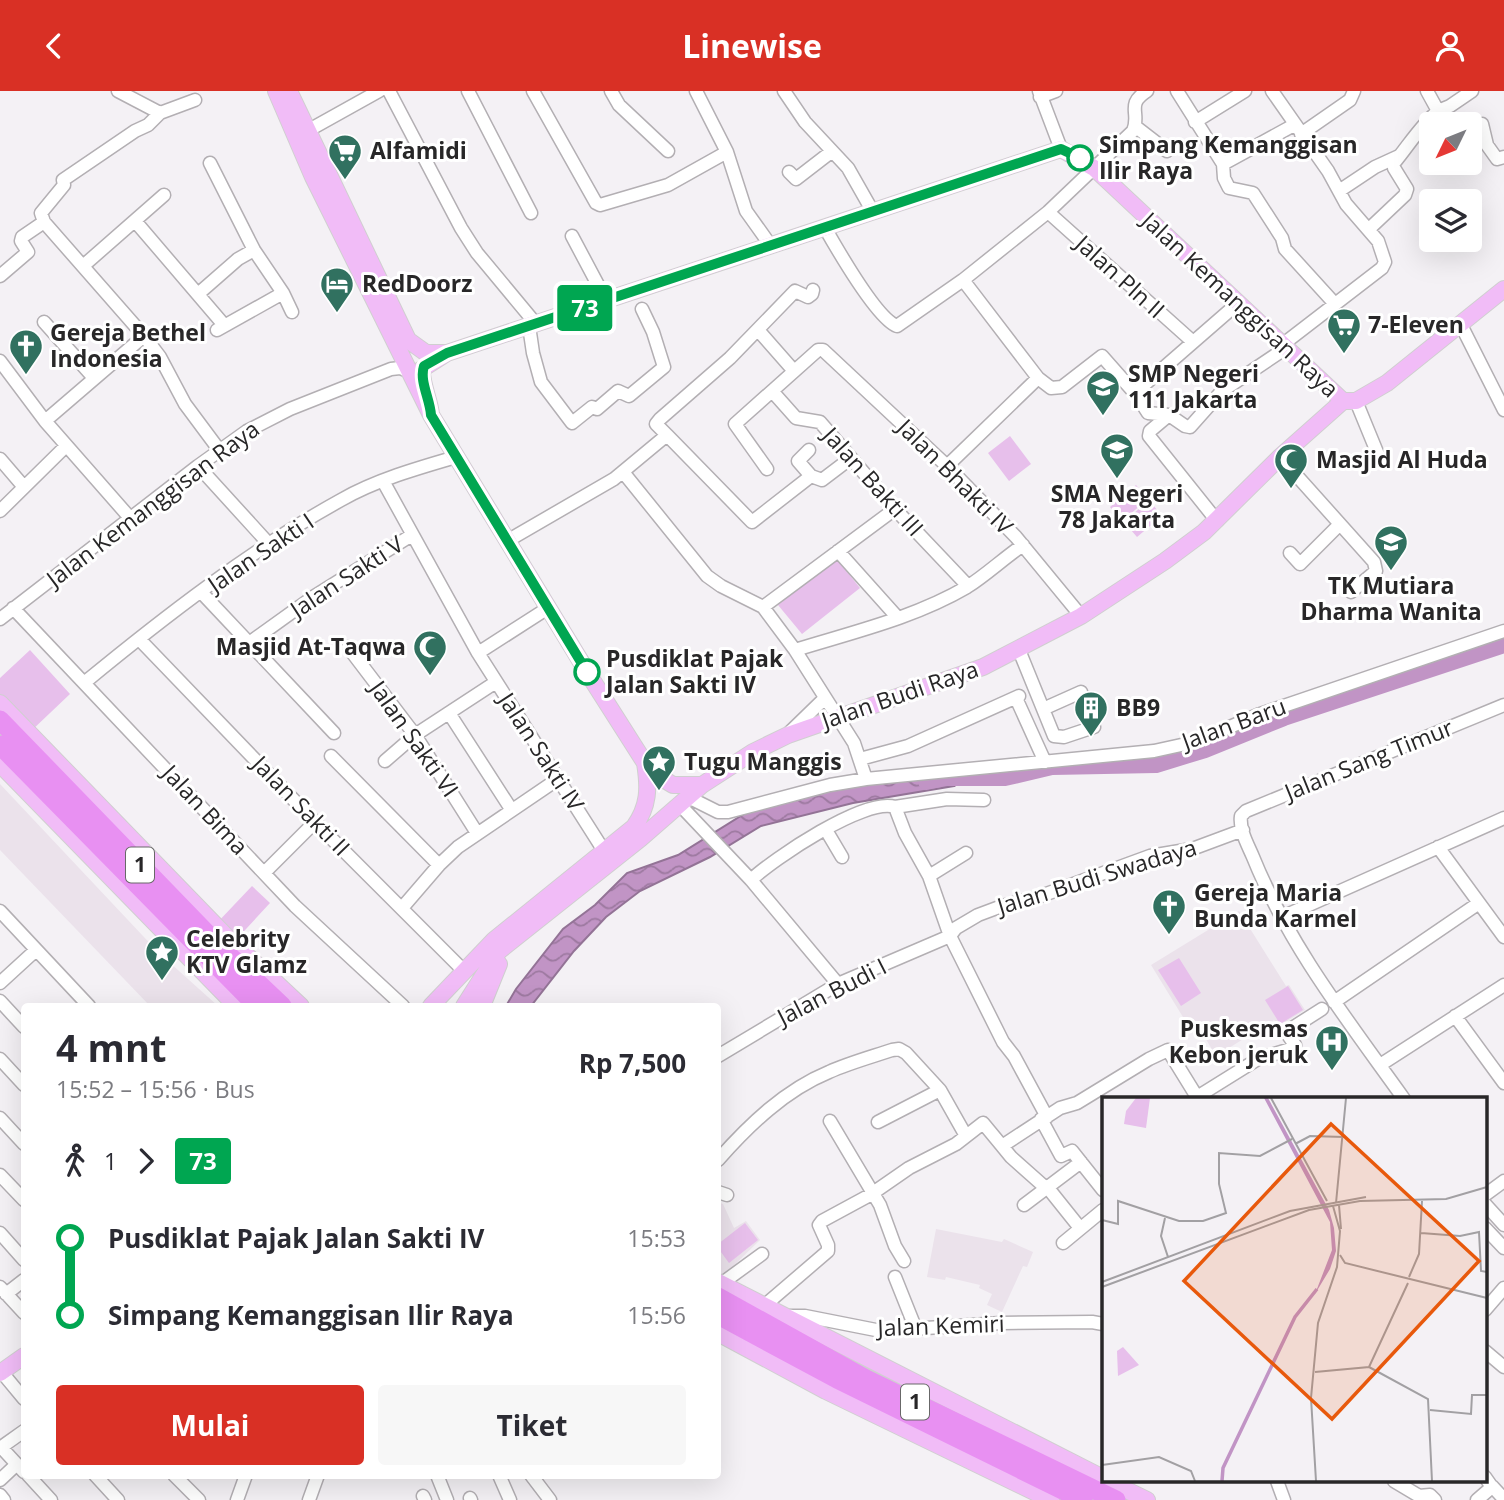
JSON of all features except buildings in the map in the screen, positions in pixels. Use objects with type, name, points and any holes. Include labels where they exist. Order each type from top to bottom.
[{"type":"highway","name":"1","points":[[0,720],[220,947],[279,1003]]},
{"type":"highway","name":"1","points":[[0,745],[254,1003]]},
{"type":"highway","name":"1","points":[[721,1288],[866,1378],[1116,1500]]},
{"type":"highway","name":"1","points":[[721,1317],[836,1379],[1083,1500]]},
{"type":"main road","points":[[276,91],[400,365],[548,608],[645,763],[658,776],[673,785],[702,785]]},
{"type":"main road","points":[[289,91],[408,340],[426,353],[447,353]]},
{"type":"main road","points":[[431,415],[422,369],[447,353],[1061,149]]},
{"type":"main road","name":"Jalan Kemanggisan Raya","points":[[1061,149],[1094,168],[1234,306],[1350,401],[1396,377],[1504,289]]},
{"type":"main road","name":"Jalan Budi Raya","points":[[434,1003],[464,971],[702,785],[753,752],[788,735],[837,716],[946,681],[1019,650],[1081,616],[1165,561],[1217,521],[1280,457],[1350,401]]},
{"type":"main road","points":[[0,703],[226,936],[298,1003]]},
{"type":"main road","name":"Jalan Budi Raya","points":[[483,1003],[500,943],[634,827],[642,816],[648,789],[645,763]]},
{"type":"main road","points":[[0,764],[233,1003]]},
{"type":"main road","points":[[465,1003],[494,958],[500,943]]},
{"type":"main road","points":[[721,1288],[764,1306],[1102,1477]]},
{"type":"main road","points":[[721,1335],[826,1391],[1051,1500]]},
{"type":"main road","points":[[1,1372],[21,1358]]},
{"type":"main road","points":[[1112,1483],[1147,1500]]},
{"type":"street","points":[[118,91],[159,113]]},
{"type":"street","points":[[309,130],[379,91]]},
{"type":"street","points":[[389,91],[471,245],[532,325],[533,353],[541,381],[572,423],[592,407],[597,409],[619,390],[629,396],[664,367],[662,353],[642,309]]},
{"type":"street","points":[[468,91],[531,213]]},
{"type":"street","points":[[533,91],[596,203],[600,205],[668,185],[727,152]]},
{"type":"street","points":[[611,91],[619,105],[668,151]]},
{"type":"street","points":[[696,91],[727,152],[746,211],[771,246]]},
{"type":"street","points":[[784,91],[805,122],[848,169],[873,212]]},
{"type":"street","points":[[1056,91],[1039,94],[1061,149]]},
{"type":"street","points":[[1147,91],[1136,101],[1133,110],[1136,127],[1167,151]]},
{"type":"street","points":[[1177,91],[1223,163],[1224,178],[1229,188],[1253,193],[1282,238],[1285,249],[1335,304]]},
{"type":"street","points":[[1195,122],[1245,91]]},
{"type":"street","points":[[963,280],[1038,378],[1051,388],[1062,387],[1104,357],[1134,391],[1148,413],[1169,415],[1190,427],[1222,391],[1284,347],[1382,268],[1384,256],[1378,241],[1346,204],[1272,91]]},
{"type":"street","points":[[1223,163],[1297,129],[1350,100],[1354,91]]},
{"type":"street","points":[[1427,91],[1438,111]]},
{"type":"street","points":[[1369,229],[1401,200],[1406,191],[1393,165],[1422,125],[1453,97],[1472,91]]},
{"type":"street","points":[[195,100],[159,113],[148,125],[63,180],[64,185],[51,204],[42,211],[44,222],[160,357],[185,404],[220,451]]},
{"type":"street","points":[[1482,124],[1492,155],[1497,159],[1504,157]]},
{"type":"street","points":[[825,228],[874,305],[892,325],[897,326],[963,280],[1048,212],[1136,127]]},
{"type":"street","points":[[789,172],[796,179],[831,152]]},
{"type":"street","points":[[1339,191],[1375,167],[1399,156]]},
{"type":"street","points":[[210,163],[254,250],[283,293],[292,312]]},
{"type":"street","points":[[83,266],[164,195]]},
{"type":"street","name":"Jalan Pln II","points":[[1048,212],[1192,341]]},
{"type":"street","points":[[135,221],[198,294],[220,327],[283,293]]},
{"type":"street","points":[[0,277],[28,252],[21,241],[22,237],[44,222]]},
{"type":"street","points":[[572,236],[606,300]]},
{"type":"street","points":[[198,294],[238,259],[254,250]]},
{"type":"street","points":[[810,476],[752,522],[658,427],[657,422],[730,359],[795,291],[808,297],[813,290]]},
{"type":"street","points":[[1134,391],[1234,306]]},
{"type":"street","points":[[44,322],[94,378]]},
{"type":"street","points":[[1461,325],[1504,410]]},
{"type":"street","points":[[758,330],[794,371],[734,426],[767,469]]},
{"type":"street","points":[[45,421],[144,336]]},
{"type":"street","name":"Jalan Bhakti IV","points":[[794,371],[818,350],[823,350],[947,466],[1023,545],[1081,616]]},
{"type":"street","points":[[0,361],[45,421],[131,519]]},
{"type":"street","name":"Jalan Kemanggisan Raya","points":[[0,619],[198,466],[275,416],[400,365]]},
{"type":"street","points":[[947,466],[1038,378]]},
{"type":"street","name":"Jalan Bakti III","points":[[772,391],[796,418],[820,422],[895,509],[968,586]]},
{"type":"street","points":[[1350,401],[1379,457]]},
{"type":"street","points":[[1169,415],[1150,431],[1149,436],[1217,521]]},
{"type":"street","points":[[507,541],[623,473],[667,435]]},
{"type":"street","points":[[0,511],[66,446]]},
{"type":"street","points":[[809,450],[799,461],[810,476],[819,481],[851,459]]},
{"type":"street","name":"Jalan Sakti I","points":[[84,683],[201,592],[342,499],[383,481],[456,457]]},
{"type":"street","points":[[1280,457],[1374,562],[1376,572],[1351,592]]},
{"type":"street","points":[[0,459],[24,487]]},
{"type":"street","points":[[198,466],[270,544]]},
{"type":"street","points":[[623,473],[707,576],[763,607],[795,650],[854,743],[866,779]]},
{"type":"street","name":"Jalan Sakti IV","points":[[383,481],[478,653],[604,851]]},
{"type":"street","points":[[763,607],[895,509]]},
{"type":"street","points":[[1290,553],[1301,563],[1339,524]]},
{"type":"street","name":"Jalan Sakti V","points":[[249,643],[313,597],[412,535]]},
{"type":"street","points":[[795,650],[898,618],[968,586],[1023,545]]},
{"type":"street","points":[[838,551],[898,618]]},
{"type":"street","points":[[201,592],[334,733]]},
{"type":"street","name":"Jalan Bima","points":[[13,608],[264,873],[348,958],[399,1003]]},
{"type":"street","points":[[478,653],[548,608]]},
{"type":"street","name":"Jalan Baru","points":[[684,801],[718,812],[728,812],[830,785],[866,779],[1134,754],[1195,742],[1260,714],[1504,631]]},
{"type":"street","name":"Jalan Sakti II","points":[[140,639],[315,822],[464,971]]},
{"type":"street","name":"Jalan Sakti VI","points":[[348,646],[415,735],[477,833]]},
{"type":"street","points":[[1019,650],[1054,736],[1064,737],[1094,726]]},
{"type":"street","points":[[385,761],[415,735],[496,682]]},
{"type":"street","points":[[1043,709],[1081,692]]},
{"type":"street","points":[[860,759],[908,746],[1017,697],[1045,762]]},
{"type":"street","points":[[788,735],[825,698]]},
{"type":"street","name":"Jalan Sang Timur","points":[[1241,825],[1246,811],[1504,705]]},
{"type":"street","points":[[449,713],[511,809]]},
{"type":"street","points":[[331,756],[439,865]]},
{"type":"street","points":[[402,908],[439,865],[477,833],[558,779]]},
{"type":"street","points":[[751,880],[782,854],[847,818],[866,811],[888,805],[895,807],[947,799],[984,800]]},
{"type":"street","points":[[684,801],[708,835],[751,880],[838,984]]},
{"type":"street","points":[[895,807],[901,825],[929,876],[950,936],[1003,1042],[1014,1056],[1062,1156],[1071,1151],[1102,1188]]},
{"type":"street","points":[[1282,917],[1504,818]]},
{"type":"street","points":[[264,873],[315,822]]},
{"type":"street","points":[[1241,825],[1264,884],[1328,1005],[1380,1065],[1403,1097]]},
{"type":"street","name":"Jalan Budi Swadaya","points":[[950,936],[956,928],[1002,905],[1038,897],[1150,856],[1192,849],[1241,825]]},
{"type":"street","points":[[826,830],[842,857]]},
{"type":"street","points":[[1438,846],[1504,937]]},
{"type":"street","points":[[929,876],[966,853]]},
{"type":"street","points":[[1002,1146],[1063,1107],[1077,1103],[1168,1050],[1197,1097],[1258,1059],[1295,1048],[1286,1032],[1479,903]]},
{"type":"street","points":[[0,911],[86,1003]]},
{"type":"street","name":"Jalan Budi I","points":[[721,1054],[838,984],[950,936]]},
{"type":"street","points":[[0,983],[36,950]]},
{"type":"street","points":[[1380,1065],[1504,985]]},
{"type":"street","points":[[0,1001],[21,1024]]},
{"type":"street","points":[[1455,1016],[1504,1083]]},
{"type":"street","points":[[721,1157],[748,1126],[787,1096],[827,1072],[899,1049],[906,1053],[940,1090],[966,1136]]},
{"type":"street","points":[[0,1059],[21,1082]]},
{"type":"street","points":[[878,1122],[940,1090]]},
{"type":"street","points":[[0,1118],[21,1141]]},
{"type":"street","points":[[831,1121],[884,1214],[895,1246],[904,1261]]},
{"type":"street","points":[[764,1306],[828,1251],[819,1225],[822,1221],[873,1193],[909,1168],[956,1145],[983,1123],[1011,1157],[1047,1189],[1080,1228]]},
{"type":"street","points":[[1024,1205],[1081,1162]]},
{"type":"street","points":[[0,1175],[21,1198]]},
{"type":"street","points":[[1486,1194],[1504,1181]]},
{"type":"street","points":[[1486,1205],[1504,1225]]},
{"type":"street","points":[[1063,1243],[1102,1211]]},
{"type":"street","points":[[1486,1229],[1504,1248]]},
{"type":"street","points":[[0,1233],[21,1257]]},
{"type":"street","points":[[721,1285],[762,1254]]},
{"type":"street","points":[[895,1277],[915,1327]]},
{"type":"street","points":[[21,1282],[3,1291],[21,1310]]},
{"type":"street","points":[[1486,1309],[1504,1289]]},
{"type":"street","name":"Jalan Kemiri","points":[[783,1316],[805,1316],[881,1331],[1000,1323],[1102,1323]]},
{"type":"street","points":[[1486,1352],[1504,1367]]},
{"type":"street","points":[[1,1372],[21,1395]]},
{"type":"street","points":[[21,1433],[1,1447],[21,1468]]},
{"type":"street","points":[[0,1481],[21,1471]]},
{"type":"street","points":[[31,1479],[51,1500]]},
{"type":"street","points":[[99,1479],[118,1500]]},
{"type":"street","points":[[178,1479],[199,1500]]},
{"type":"street","points":[[237,1500],[244,1479]]},
{"type":"street","points":[[309,1500],[317,1479]]},
{"type":"street","points":[[439,1479],[447,1500]]},
{"type":"street","points":[[501,1479],[510,1500]]},
{"type":"street","points":[[539,1479],[550,1500]]},
{"type":"street","points":[[1477,1500],[1488,1481],[1504,1499]]},
{"type":"street","points":[[1278,1483],[1284,1500]]},
{"type":"street","points":[[1397,1483],[1417,1498],[1430,1495],[1435,1500]]},
{"type":"street","points":[[0,1495],[4,1500]]},
{"type":"shaded area","points":[[1010,436],[1031,464],[1009,481],[988,453]]},
{"type":"shaded area","points":[[1136,485],[1148,499],[1122,521],[1110,507]]},
{"type":"shaded area","points":[[1149,500],[1162,516],[1137,537],[1124,522]]},
{"type":"shaded area","points":[[836,558],[860,588],[802,634],[778,605]]},
{"type":"shaded area","points":[[30,650],[70,694],[30,732],[0,700],[0,678]]},
{"type":"shaded area","points":[[0,784],[159,953],[215,1003],[147,1003],[0,850]]},
{"type":"shaded area","points":[[252,886],[270,903],[234,942],[215,925]]},
{"type":"shaded area","points":[[1239,911],[1286,986],[1289,985],[1305,1010],[1279,1026],[1274,1020],[1216,1056],[1201,1031],[1194,1035],[1151,965]]},
{"type":"shaded area","points":[[1179,958],[1201,993],[1181,1006],[1158,970]]},
{"type":"shaded area","points":[[1288,986],[1303,1010],[1280,1024],[1265,1000]]},
{"type":"shaded area","points":[[721,1203],[734,1228],[746,1221],[760,1240],[721,1278]]},
{"type":"shaded area","points":[[745,1223],[758,1240],[729,1263],[721,1252],[721,1242]]},
{"type":"shaded area","points":[[936,1229],[1002,1242],[1004,1239],[1033,1252],[1027,1267],[1023,1266],[1002,1312],[987,1305],[992,1294],[979,1288],[980,1285],[946,1277],[945,1280],[927,1277]]},
{"type":"water","points":[[944,773],[954,786],[853,803],[761,826],[710,857],[640,891],[606,917],[574,951],[533,1003],[508,1003],[563,929],[595,905],[627,873],[678,855],[744,814],[840,784]]},
{"type":"waterway","points":[[926,782],[946,778],[1005,778],[1052,767],[1156,765],[1205,750],[1284,718],[1504,645]]},
{"type":"bus line","name":"73","points":[[587,672],[431,415],[430,402],[422,379],[424,366],[447,353],[1061,149],[1080,158]]},
{"type":"place","name":"Simpang Kemanggisan Ilir Raya","points":[[1080,158]]},
{"type":"place","name":"Alfamidi","points":[[345,181]]},
{"type":"place","name":"RedDoorz","points":[[337,314]]},
{"type":"place","name":"7-Eleven","points":[[1344,355]]},
{"type":"place","name":"Gereja Bethel Indonesia","points":[[26,376]]},
{"type":"place","name":"SMP Negeri 111 Jakarta","points":[[1103,417]]},
{"type":"place","name":"SMA Negeri 78 Jakarta","points":[[1117,480]]},
{"type":"place","name":"Masjid Al Huda","points":[[1291,490]]},
{"type":"place","name":"TK Mutiara Dharma Wanita","points":[[1391,572]]},
{"type":"place","name":"Pusdiklat Pajak Jalan Sakti IV","points":[[587,672]]},
{"type":"place","name":"Masjid At-Taqwa","points":[[430,677]]},
{"type":"place","name":"BB9","points":[[1091,738]]},
{"type":"place","name":"Tugu Manggis","points":[[659,792]]},
{"type":"place","name":"Gereja Maria Bunda Karmel","points":[[1169,936]]},
{"type":"place","name":"Celebrity KTV Glamz","points":[[162,982]]},
{"type":"place","name":"Puskesmas Kebon jeruk","points":[[1332,1072]]}]
